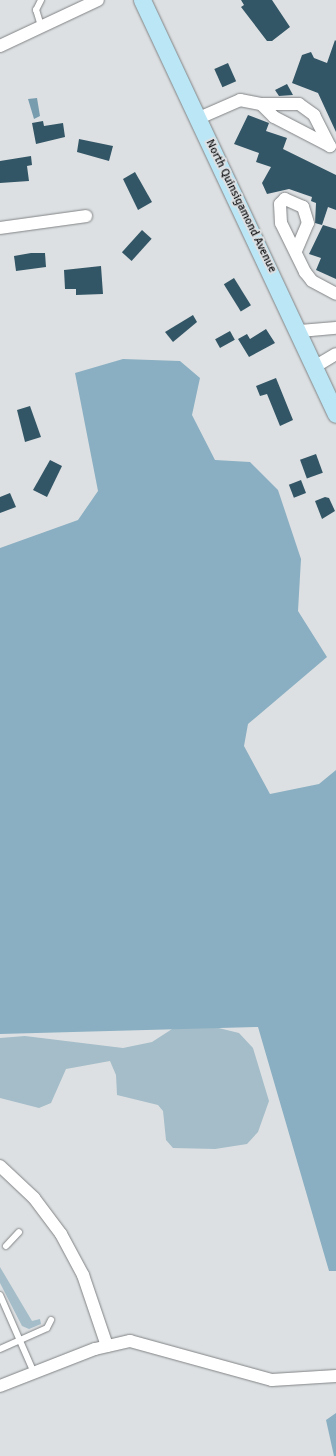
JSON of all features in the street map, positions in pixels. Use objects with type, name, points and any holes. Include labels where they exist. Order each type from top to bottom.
[{"type":"main road","name":"North Quinsigamond Avenue","points":[[142,0],[300,331],[336,414]]},
{"type":"street","points":[[0,46],[41,26],[82,3],[98,0]]},
{"type":"street","points":[[198,118],[240,100],[261,104],[295,103],[304,107],[320,125],[333,150]]},
{"type":"street","points":[[261,104],[274,117],[333,150]]},
{"type":"street","points":[[0,228],[86,216]]},
{"type":"street","points":[[296,251],[312,281],[336,294]]},
{"type":"street","points":[[300,331],[336,328]]},
{"type":"street","points":[[316,366],[336,354]]},
{"type":"street","points":[[0,1166],[34,1198],[61,1234],[83,1275],[107,1346]]},
{"type":"street","points":[[0,1386],[107,1346],[142,1343],[272,1380],[336,1376]]},
{"type":"lane","points":[[41,0],[36,10],[41,26]]},
{"type":"lane","points":[[6,1246],[19,1232]]},
{"type":"lane","points":[[0,1295],[22,1342],[34,1373]]},
{"type":"lane","points":[[0,1349],[22,1342],[47,1328],[51,1320]]},
{"type":"shaded area","points":[[37,98],[40,116],[34,119],[28,99]]},
{"type":"shaded area","points":[[123,359],[180,361],[200,378],[192,415],[215,460],[250,462],[278,490],[301,559],[298,611],[327,657],[248,724],[244,746],[270,794],[319,784],[336,770],[336,1271],[329,1271],[258,1027],[0,1034],[0,548],[78,520],[98,491],[75,373]]},
{"type":"shaded area","points":[[186,1020],[239,1033],[253,1048],[269,1101],[258,1132],[247,1144],[215,1149],[173,1148],[166,1140],[163,1111],[158,1105],[117,1095],[116,1075],[110,1061],[66,1069],[51,1103],[39,1108],[0,1098],[0,1038],[25,1036],[123,1048],[152,1042]]},
{"type":"shaded area","points":[[0,1267],[32,1321],[40,1319],[41,1324],[29,1329],[22,1326],[0,1283]]},
{"type":"shaded area","points":[[336,1413],[336,1456],[334,1456],[326,1420]]},
{"type":"building","points":[[241,0],[272,0],[290,27],[272,41],[267,41],[241,7],[244,5]]},
{"type":"building","points":[[335,40],[336,132],[318,93],[292,83],[302,55],[311,52],[314,58],[327,63]]},
{"type":"building","points":[[228,63],[236,81],[222,87],[214,69]]},
{"type":"building","points":[[287,84],[293,95],[279,96],[275,90]]},
{"type":"building","points":[[248,115],[269,123],[266,131],[287,138],[283,149],[336,175],[336,210],[328,207],[322,225],[315,223],[316,203],[311,201],[312,197],[289,189],[267,194],[262,183],[271,167],[256,162],[259,153],[234,144]]},
{"type":"building","points":[[43,121],[44,126],[63,123],[65,137],[36,144],[32,123]]},
{"type":"building","points":[[79,139],[113,146],[109,161],[77,152]]},
{"type":"building","points":[[31,156],[32,165],[27,166],[29,181],[0,183],[0,161]]},
{"type":"building","points":[[135,172],[152,202],[138,210],[123,179]]},
{"type":"building","points":[[323,225],[336,229],[336,279],[316,270],[321,258],[309,254]]},
{"type":"building","points":[[142,230],[152,239],[132,261],[122,252]]},
{"type":"building","points":[[31,253],[45,253],[46,267],[16,271],[14,256]]},
{"type":"building","points":[[101,266],[103,294],[76,295],[76,289],[65,289],[64,270]]},
{"type":"building","points":[[234,278],[251,305],[241,311],[224,284]]},
{"type":"building","points":[[193,315],[197,322],[173,342],[165,332]]},
{"type":"building","points":[[266,329],[275,343],[249,357],[238,339],[247,334],[250,339]]},
{"type":"building","points":[[230,331],[235,340],[220,348],[215,339]]},
{"type":"building","points":[[276,378],[293,420],[280,426],[267,394],[260,396],[256,386]]},
{"type":"building","points":[[30,406],[41,437],[25,442],[17,410]]},
{"type":"building","points":[[316,454],[323,473],[307,479],[300,460]]},
{"type":"building","points":[[50,460],[62,466],[47,497],[33,490]]},
{"type":"building","points":[[301,480],[306,493],[294,498],[289,485]]},
{"type":"building","points":[[10,493],[16,507],[0,513],[0,497]]},
{"type":"building","points":[[325,497],[329,498],[335,511],[322,519],[315,501]]}]
